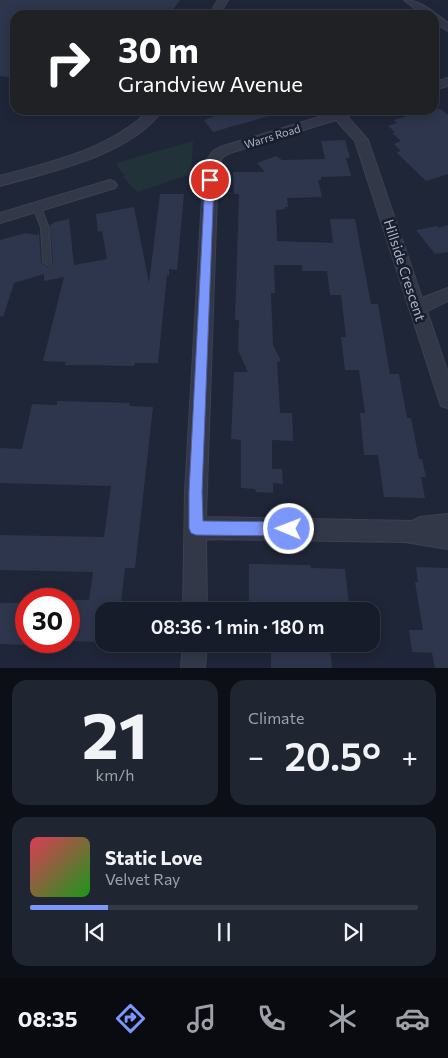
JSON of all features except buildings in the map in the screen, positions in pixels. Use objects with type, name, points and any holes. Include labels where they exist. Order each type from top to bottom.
[{"type":"street","points":[[409,0],[423,10]]},
{"type":"street","points":[[0,171],[96,142],[123,126],[136,115]]},
{"type":"street","points":[[0,181],[69,161],[107,146],[134,131],[152,115]]},
{"type":"street","name":"Warrs Road","points":[[196,528],[196,483],[211,164],[218,154],[334,115]]},
{"type":"street","name":"Hillside Crescent","points":[[345,115],[361,140],[448,400]]},
{"type":"street","points":[[0,218],[110,185]]},
{"type":"street","points":[[417,308],[448,294]]},
{"type":"street","points":[[405,531],[448,525]]},
{"type":"street","points":[[195,602],[196,528],[405,531],[448,538]]},
{"type":"street","points":[[193,668],[194,652]]},
{"type":"lane","points":[[37,207],[45,228],[47,262]]},
{"type":"shaded area","points":[[193,141],[191,174],[138,192],[128,183],[116,163]]},
{"type":"route","points":[[210,180],[195,492],[196,528],[289,529]]}]
